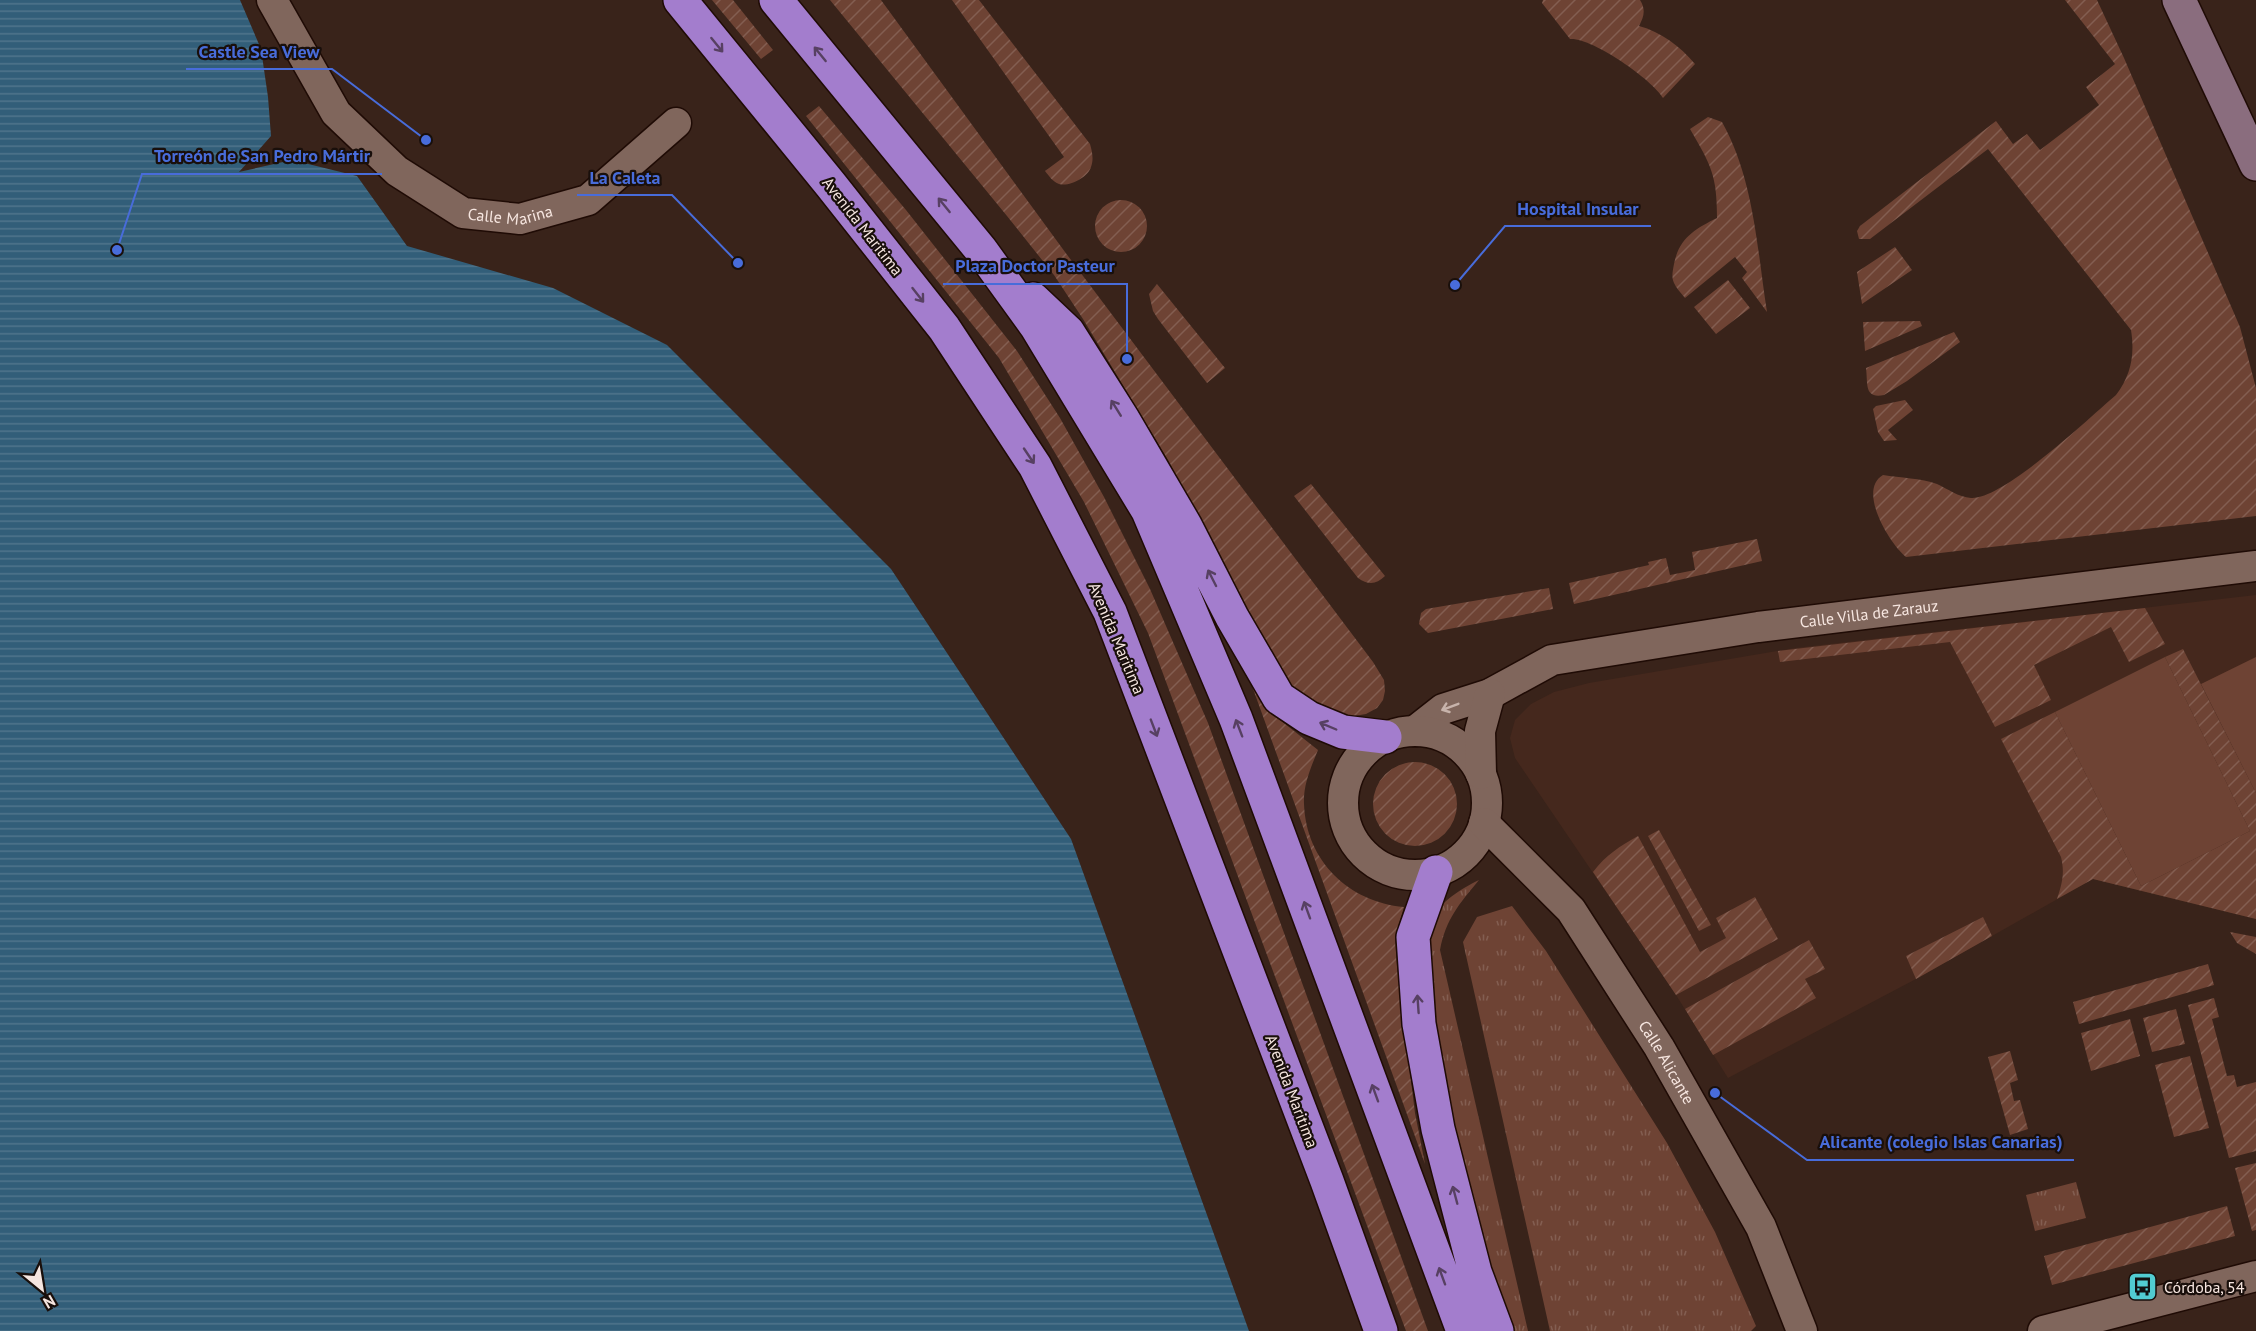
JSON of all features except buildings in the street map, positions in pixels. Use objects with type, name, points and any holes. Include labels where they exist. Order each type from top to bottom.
[{"type":"highway","name":"Avenida Maritima","points":[[680,0],[944,328],[1035,466],[1110,612],[1381,1331]]},
{"type":"highway","points":[[782,6],[981,250],[1036,326],[1148,511],[1236,719],[1463,1331]]},
{"type":"highway","points":[[981,250],[1068,332],[1123,419],[1185,525],[1232,617],[1279,698],[1310,718],[1343,732],[1400,734]]},
{"type":"highway","points":[[1436,872],[1413,937],[1419,1024],[1438,1129],[1475,1272],[1497,1331]]},
{"type":"street","name":"Calle Marina","points":[[272,0],[336,113],[397,171],[463,213],[520,219],[588,200],[675,123]]},
{"type":"street","points":[[2179,0],[2256,164]]},
{"type":"street","name":"Calle Villa de Zarauz","points":[[1400,734],[1443,709],[1490,694],[1552,660],[1758,627],[2256,566]]},
{"type":"street","points":[[1481,774],[1470,756],[1455,742],[1435,734],[1400,734],[1365,751],[1351,771],[1343,794],[1344,818],[1353,840],[1368,859],[1389,871],[1412,876],[1436,872],[1458,862],[1474,844],[1485,823],[1487,798],[1481,774],[1480,731],[1490,694]]},
{"type":"street","name":"Calle Alicante","points":[[1485,823],[1571,910],[1659,1047],[1761,1227],[1802,1331]]},
{"type":"street","points":[[2043,1331],[2256,1276]]},
{"type":"shaded area","points":[[2256,595],[2256,919],[2093,879],[1916,979],[1728,1078],[1676,995],[1515,758],[1510,738],[1515,720],[1531,704],[1554,692],[1589,683],[1795,648]]},
{"type":"green space","points":[[712,0],[733,0],[773,50],[761,59]]},
{"type":"green space","points":[[830,0],[881,0],[1065,252],[1373,662],[1384,680],[1385,691],[1383,700],[1377,708],[1366,714],[1348,717],[1299,701],[1277,675],[1168,460],[1054,275]]},
{"type":"green space","points":[[952,0],[979,0],[1090,144],[1092,164],[1082,178],[1063,185],[1053,180],[1045,171],[1064,157]]},
{"type":"green space","points":[[1543,0],[1640,0],[1644,13],[1639,26],[1670,40],[1695,64],[1663,98],[1647,80],[1606,52],[1580,40],[1570,39],[1542,3]]},
{"type":"green space","points":[[2065,0],[2097,0],[2240,327],[2256,388],[2256,516],[1906,557],[1884,529],[1874,504],[1873,492],[1876,482],[1883,475],[1931,482],[1971,498],[1985,495],[2003,486],[2045,456],[2116,395],[2131,364],[2131,330],[1988,149],[1870,239],[1859,239],[1857,231],[1860,226],[1996,121],[2013,144],[2027,134],[2040,150],[2099,105],[2086,87],[2115,64]]},
{"type":"green space","points":[[819,106],[906,210],[1017,351],[1060,418],[1104,497],[1150,589],[1208,723],[1428,1331],[1406,1331],[1148,633],[1084,502],[999,358],[806,116]]},
{"type":"green space","points":[[1708,117],[1722,122],[1733,144],[1748,190],[1767,312],[1742,278],[1747,272],[1735,257],[1685,298],[1673,281],[1676,255],[1684,241],[1689,235],[1717,218],[1714,180],[1703,152],[1690,129]]},
{"type":"green space","points":[[1121,200],[1131,202],[1139,208],[1145,216],[1147,226],[1145,236],[1139,244],[1131,250],[1121,252],[1111,250],[1103,244],[1097,236],[1095,226],[1097,216],[1103,208],[1111,202]]},
{"type":"green space","points":[[1895,247],[1912,270],[1862,304],[1857,272]]},
{"type":"green space","points":[[1728,280],[1750,308],[1716,334],[1694,307]]},
{"type":"green space","points":[[1157,284],[1225,368],[1207,383],[1153,311],[1149,294]]},
{"type":"green space","points":[[1920,321],[1922,326],[1865,351],[1863,322]]},
{"type":"green space","points":[[1954,332],[1960,342],[1907,381],[1884,395],[1873,395],[1870,392],[1867,385],[1866,368]]},
{"type":"green space","points":[[1905,400],[1913,410],[1888,430],[1897,440],[1884,441],[1878,432],[1873,409],[1876,406]]},
{"type":"green space","points":[[1311,484],[1385,576],[1382,579],[1372,583],[1358,578],[1294,496]]},
{"type":"green space","points":[[1757,539],[1762,561],[1574,604],[1569,583],[1649,565],[1648,562],[1666,558],[1670,575],[1695,570],[1692,552]]},
{"type":"green space","points":[[1549,588],[1553,609],[1428,633],[1419,624],[1421,613],[1426,609]]},
{"type":"green space","points":[[2145,608],[2165,644],[2129,662],[2111,627],[2034,665],[2051,700],[1995,727],[1950,642],[1780,662],[1778,651]]},
{"type":"green space","points":[[2183,649],[2256,793],[2256,919],[2093,879],[2057,899],[2063,868],[2061,857],[2001,739],[2055,712],[2141,886],[2250,831],[2165,657]]},
{"type":"green space","points":[[2165,657],[2250,831],[2141,886],[2055,712]]},
{"type":"green space","points":[[2256,657],[2256,793],[2201,684]]},
{"type":"green space","points":[[1251,674],[1275,716],[1318,750],[1306,783],[1304,804],[1307,825],[1322,860],[1334,875],[1365,897],[1404,907],[1395,937],[1397,967],[1415,1113],[1425,1164],[1248,675]]},
{"type":"green space","points":[[1415,762],[1431,765],[1445,774],[1454,788],[1457,804],[1454,820],[1445,834],[1431,843],[1415,846],[1399,843],[1385,834],[1376,820],[1373,804],[1376,788],[1385,774],[1399,765]]},
{"type":"green space","points":[[1659,830],[1711,925],[1699,931],[1648,836]]},
{"type":"green space","points":[[1638,836],[1700,952],[1726,938],[1716,918],[1755,897],[1778,939],[1676,995],[1593,872],[1614,851]]},
{"type":"green space","points":[[1479,880],[1454,912],[1440,950],[1528,1331],[1507,1331],[1469,1201],[1447,1113],[1432,1024],[1427,929],[1441,906],[1456,893]]},
{"type":"green space","points":[[1512,906],[1546,951],[1667,1143],[1715,1232],[1756,1326],[1751,1331],[1550,1331],[1463,942],[1477,917]]},
{"type":"green space","points":[[1983,917],[1992,936],[1916,979],[1906,956]]},
{"type":"green space","points":[[2230,932],[2256,937],[2256,954],[2237,943]]},
{"type":"green space","points":[[1809,940],[1825,969],[1805,979],[1816,998],[1713,1055],[1685,1009]]},
{"type":"green space","points":[[2208,964],[2214,985],[2079,1024],[2073,1002]]},
{"type":"green space","points":[[2214,998],[2219,1017],[2212,1019],[2227,1076],[2234,1075],[2237,1087],[2256,1082],[2256,1151],[2229,1158],[2188,1005]]},
{"type":"green space","points":[[2176,1009],[2185,1044],[2152,1052],[2143,1018]]},
{"type":"green space","points":[[2130,1019],[2140,1056],[2091,1071],[2081,1033]]},
{"type":"green space","points":[[2010,1051],[2018,1080],[2010,1083],[2014,1101],[2020,1100],[2028,1129],[2010,1135],[1988,1057]]},
{"type":"green space","points":[[2190,1056],[2209,1128],[2174,1137],[2155,1065]]},
{"type":"green space","points":[[2256,1163],[2256,1230],[2252,1231],[2235,1168]]},
{"type":"green space","points":[[2076,1182],[2086,1218],[2035,1231],[2026,1195]]},
{"type":"green space","points":[[2227,1206],[2235,1236],[2052,1285],[2044,1256]]},
{"type":"water","points":[[0,0],[240,0],[261,49],[271,136],[239,172],[292,160],[357,176],[407,246],[553,288],[667,345],[891,569],[1071,839],[1249,1331],[0,1331]]},
{"type":"place","name":"Castle Sea View","points":[[426,140]]},
{"type":"place","name":"Torreón de San Pedro Mártir","points":[[117,250]]},
{"type":"place","name":"La Caleta","points":[[738,263]]},
{"type":"place","name":"Hospital Insular","points":[[1455,285]]},
{"type":"place","name":"Plaza Doctor Pasteur","points":[[1127,359]]},
{"type":"place","name":"Alicante (colegio Islas Canarias)","points":[[1715,1093]]},
{"type":"place","name":"Córdoba, 54","points":[[2143,1287]]}]
